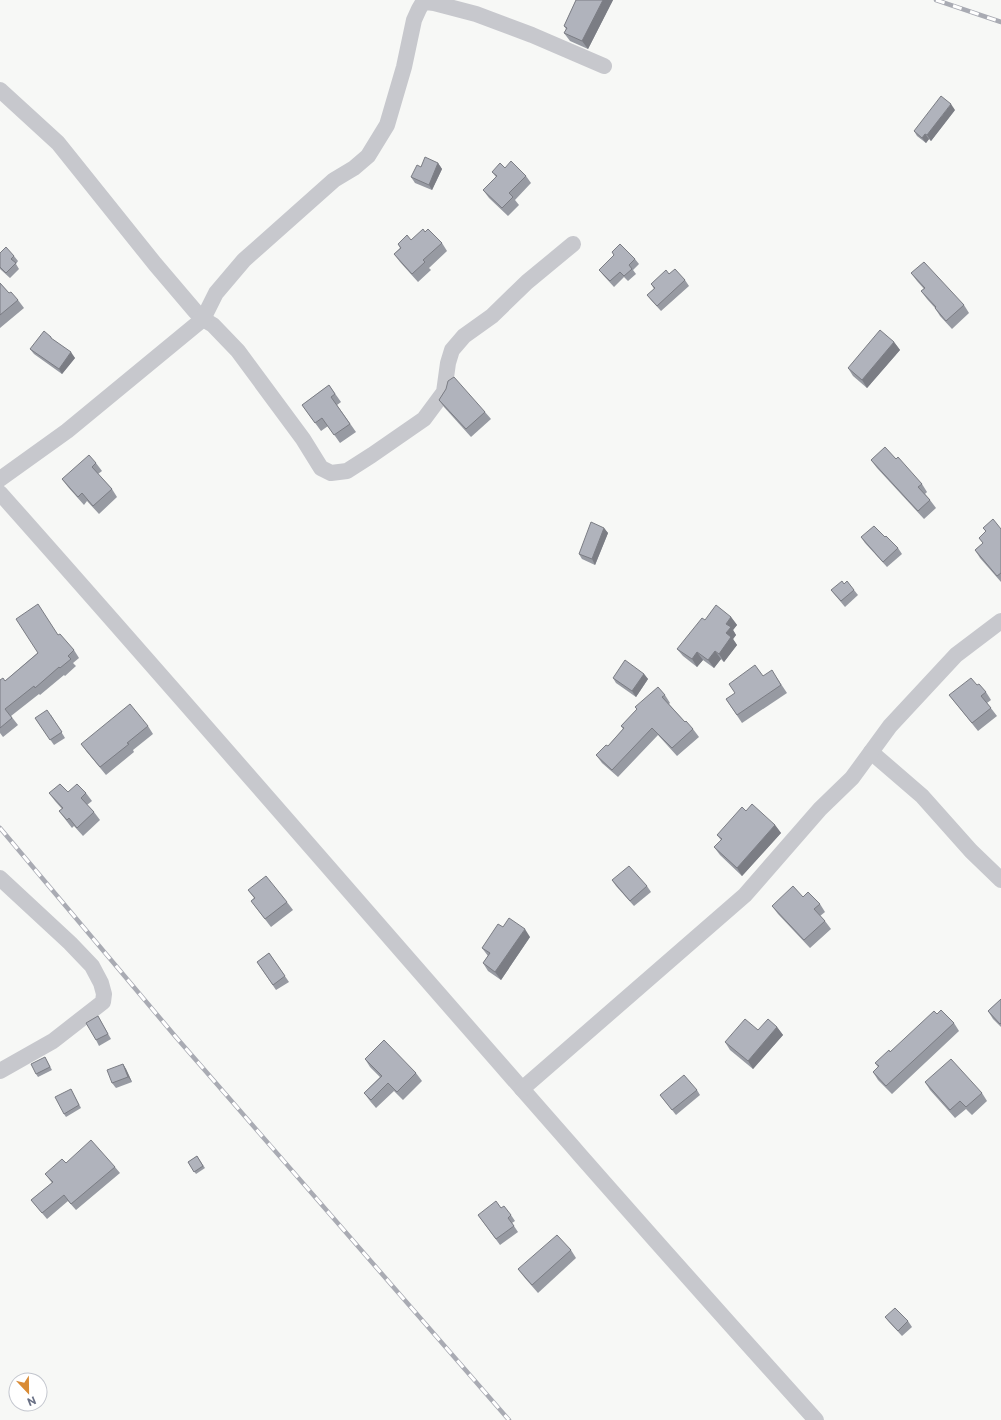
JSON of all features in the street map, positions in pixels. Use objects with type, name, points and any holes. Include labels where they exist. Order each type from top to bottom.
[{"type":"street","points":[[0,479],[67,431],[203,319],[216,293],[244,260],[334,180],[354,168],[368,156],[387,126],[404,67],[414,20],[422,4],[426,2],[434,3],[476,14],[532,35],[604,66]]},
{"type":"street","points":[[0,90],[58,143],[155,264],[203,319],[213,325],[238,351],[299,433],[321,468],[331,473],[347,471],[424,419],[444,392],[448,363],[452,350],[464,336],[492,316],[527,282],[573,244]]},
{"type":"street","points":[[0,493],[125,634],[658,1245],[816,1420]]},
{"type":"street","points":[[522,1089],[745,895],[820,809],[852,778],[890,726],[956,656],[1001,621]]},
{"type":"street","points":[[871,752],[922,796],[971,851],[1001,880]]},
{"type":"street","points":[[0,1071],[53,1041],[103,1002],[104,994],[101,983],[92,966],[70,943],[1,880]]},
{"type":"building","points":[[576,0],[603,0],[582,41],[564,33],[567,28],[564,26]]},
{"type":"building","points":[[941,96],[951,104],[927,135],[925,134],[922,138],[914,131]]},
{"type":"building","points":[[425,157],[438,163],[429,185],[411,177],[417,165],[421,167]]},
{"type":"building","points":[[511,161],[526,176],[509,193],[513,197],[502,208],[483,190],[497,176],[492,172],[500,163],[505,168]]},
{"type":"building","points":[[423,229],[425,232],[428,229],[442,243],[423,260],[425,262],[412,274],[394,254],[401,248],[398,244],[407,235],[411,240]]},
{"type":"building","points":[[620,244],[635,259],[629,265],[632,269],[624,276],[620,272],[610,281],[599,270],[614,255],[612,252]]},
{"type":"building","points":[[6,247],[14,256],[11,259],[16,263],[6,273],[0,267],[0,253]]},
{"type":"building","points":[[924,262],[964,305],[946,321],[935,308],[936,307],[921,291],[925,288],[911,273]]},
{"type":"building","points":[[675,269],[685,280],[657,306],[647,295],[655,288],[651,284],[666,270],[669,274]]},
{"type":"building","points":[[0,283],[18,300],[0,315]]},
{"type":"building","points":[[880,330],[894,342],[862,380],[848,368]]},
{"type":"building","points":[[44,331],[51,338],[71,352],[59,369],[30,349]]},
{"type":"building","points":[[454,377],[485,412],[466,429],[439,400],[446,389],[448,381]]},
{"type":"building","points":[[329,385],[335,394],[331,397],[350,424],[334,435],[322,418],[315,423],[302,405]]},
{"type":"building","points":[[885,447],[896,459],[898,457],[922,484],[918,487],[930,500],[918,511],[871,460]]},
{"type":"building","points":[[89,455],[96,463],[92,467],[112,489],[93,506],[82,493],[78,497],[62,479]]},
{"type":"building","points":[[993,519],[1001,529],[1001,573],[997,576],[975,550],[983,543],[979,538],[986,531],[983,528]]},
{"type":"building","points":[[591,522],[604,528],[592,559],[579,554]]},
{"type":"building","points":[[874,526],[898,548],[883,562],[861,537]]},
{"type":"building","points":[[842,581],[844,584],[847,581],[854,590],[841,601],[831,590]]},
{"type":"building","points":[[38,604],[58,635],[60,634],[74,650],[68,656],[71,659],[60,668],[59,667],[35,688],[34,686],[5,709],[12,718],[0,728],[0,680],[3,678],[5,681],[38,653],[16,619]]},
{"type":"building","points":[[716,605],[731,617],[726,624],[731,627],[726,633],[731,637],[719,654],[715,651],[708,660],[697,652],[692,659],[677,649],[702,618],[705,620]]},
{"type":"building","points":[[625,660],[644,674],[632,691],[613,678]]},
{"type":"building","points":[[755,665],[763,676],[772,670],[781,685],[737,715],[726,699],[735,693],[729,684]]},
{"type":"building","points":[[971,678],[986,692],[981,696],[991,708],[972,723],[949,695]]},
{"type":"building","points":[[658,687],[665,695],[662,697],[693,729],[672,748],[652,728],[612,770],[596,755],[606,745],[608,746],[624,728],[621,726],[637,709],[635,707]]},
{"type":"building","points":[[130,704],[148,726],[127,743],[129,744],[100,767],[81,744]]},
{"type":"building","points":[[47,710],[62,732],[50,740],[35,718]]},
{"type":"building","points":[[60,784],[68,792],[77,784],[86,793],[81,798],[94,812],[77,828],[69,818],[67,820],[59,811],[63,808],[49,793]]},
{"type":"building","points":[[752,804],[775,825],[737,868],[714,847],[722,839],[717,835],[742,807],[746,811]]},
{"type":"building","points":[[629,866],[647,886],[630,901],[612,880]]},
{"type":"building","points":[[266,876],[287,902],[265,919],[251,901],[255,898],[248,890]]},
{"type":"building","points":[[793,886],[803,897],[808,892],[820,904],[814,909],[825,921],[804,940],[772,906]]},
{"type":"building","points":[[509,918],[525,929],[495,972],[483,963],[490,953],[482,948],[498,924],[503,927]]},
{"type":"building","points":[[269,953],[285,976],[273,985],[257,962]]},
{"type":"building","points":[[1001,999],[1001,1023],[1000,1024],[988,1011]]},
{"type":"building","points":[[941,1010],[954,1023],[886,1086],[873,1072],[879,1066],[875,1063],[889,1050],[890,1052],[934,1011],[937,1014]]},
{"type":"building","points":[[98,1016],[108,1034],[96,1040],[86,1023]]},
{"type":"building","points":[[745,1019],[758,1030],[768,1019],[777,1027],[748,1061],[725,1042]]},
{"type":"building","points":[[384,1040],[416,1073],[397,1092],[388,1083],[371,1100],[364,1093],[382,1076],[365,1059]]},
{"type":"building","points":[[45,1057],[50,1067],[36,1074],[31,1064]]},
{"type":"building","points":[[951,1059],[982,1093],[966,1107],[960,1101],[950,1110],[925,1082]]},
{"type":"building","points":[[123,1064],[128,1077],[112,1083],[107,1070]]},
{"type":"building","points":[[684,1075],[697,1090],[672,1110],[660,1095]]},
{"type":"building","points":[[71,1089],[79,1105],[64,1114],[55,1097]]},
{"type":"building","points":[[91,1140],[115,1167],[71,1204],[64,1195],[42,1213],[31,1200],[53,1182],[45,1174],[62,1159],[66,1163]]},
{"type":"building","points":[[197,1156],[203,1166],[194,1172],[188,1162]]},
{"type":"building","points":[[496,1201],[501,1208],[504,1206],[511,1215],[508,1218],[514,1226],[496,1239],[478,1215]]},
{"type":"building","points":[[557,1235],[571,1250],[532,1285],[518,1269]]},
{"type":"building","points":[[895,1308],[908,1321],[898,1331],[885,1317]]},
{"type":"railway","points":[[936,0],[1001,22]]},
{"type":"railway","points":[[0,828],[175,1036],[509,1420]]}]
